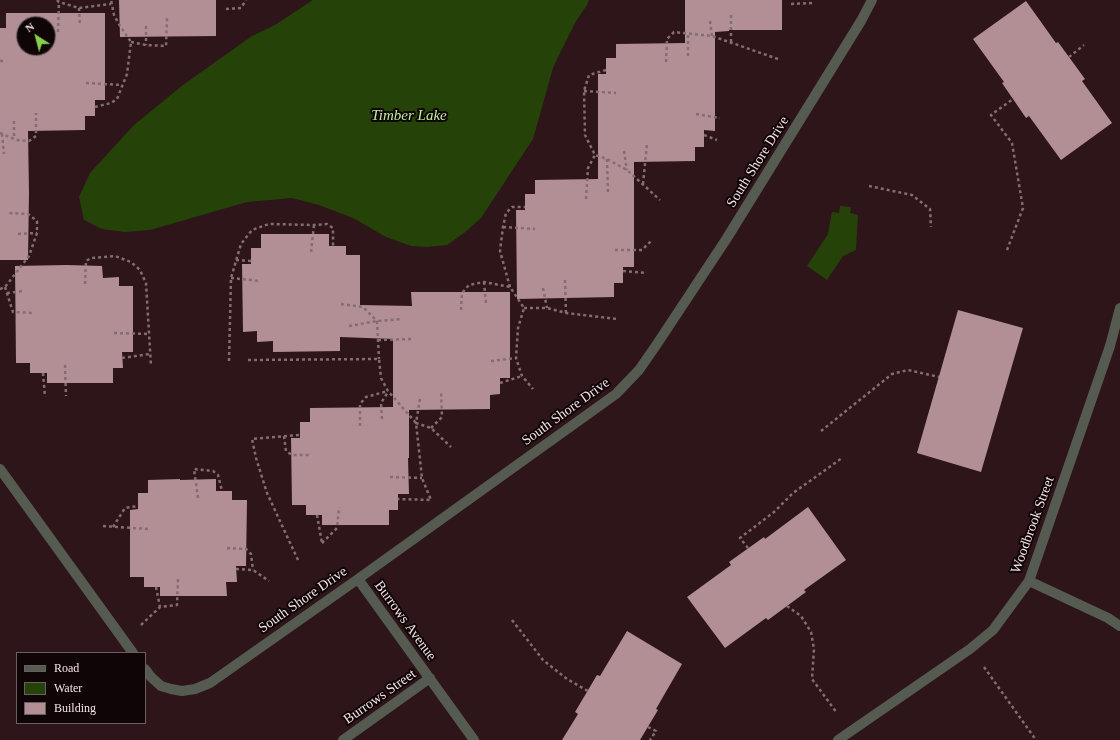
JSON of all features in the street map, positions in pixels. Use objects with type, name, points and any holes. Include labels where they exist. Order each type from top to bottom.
[{"type":"street","name":"South Shore Drive","points":[[146,670],[161,686],[171,689],[182,691],[196,690],[210,683],[616,394],[638,370],[657,344],[727,238],[862,20],[872,0]]},
{"type":"street","name":"Woodbrook Street","points":[[838,740],[970,649],[993,630],[1029,581],[1110,346],[1120,308]]},
{"type":"street","points":[[0,468],[132,652]]},
{"type":"street","name":"Burrows Avenue","points":[[358,579],[430,678]]},
{"type":"street","points":[[1029,581],[1108,618],[1120,626]]},
{"type":"street","name":"Burrows Street","points":[[343,740],[430,678],[474,740]]},
{"type":"path","points":[[226,9],[241,8],[246,0]]},
{"type":"path","points":[[58,32],[58,1],[79,8],[111,2],[114,15],[131,42],[127,74],[117,98],[111,103],[95,106]]},
{"type":"path","points":[[791,4],[813,3]]},
{"type":"path","points":[[79,8],[80,25]]},
{"type":"path","points":[[730,42],[731,13]]},
{"type":"path","points":[[131,42],[146,45],[166,46],[167,18]]},
{"type":"path","points":[[710,21],[712,36]]},
{"type":"path","points":[[146,26],[146,45]]},
{"type":"path","points":[[666,62],[667,39],[674,32],[712,36],[778,59]]},
{"type":"path","points":[[688,33],[688,56]]},
{"type":"path","points":[[1069,57],[1084,45]]},
{"type":"path","points":[[0,61],[6,61]]},
{"type":"path","points":[[606,70],[589,75],[584,91],[585,135],[595,155],[607,159],[627,170],[660,200]]},
{"type":"path","points":[[86,83],[122,85]]},
{"type":"path","points":[[584,91],[616,93]]},
{"type":"path","points":[[1007,250],[1023,208],[1012,143],[991,115],[1013,98]]},
{"type":"path","points":[[4,154],[1,134],[14,139],[29,141],[36,136],[36,113]]},
{"type":"path","points":[[696,114],[720,118]]},
{"type":"path","points":[[14,121],[14,139]]},
{"type":"path","points":[[704,136],[717,140]]},
{"type":"path","points":[[643,184],[647,144]]},
{"type":"path","points":[[624,151],[627,170]]},
{"type":"path","points":[[586,198],[588,168],[595,155]]},
{"type":"path","points":[[607,159],[608,192]]},
{"type":"path","points":[[869,186],[912,195],[930,209],[931,227]]},
{"type":"path","points":[[524,308],[510,288],[500,251],[506,213],[512,207],[525,207]]},
{"type":"path","points":[[0,290],[5,287],[29,256],[37,233],[37,220],[28,214],[9,214]]},
{"type":"path","points":[[229,361],[232,278],[241,244],[252,230],[269,224],[327,224],[333,228],[333,246]]},
{"type":"path","points":[[311,252],[314,225]]},
{"type":"path","points":[[503,227],[535,228]]},
{"type":"path","points":[[18,234],[37,233]]},
{"type":"path","points":[[615,250],[642,250],[652,240]]},
{"type":"path","points":[[85,284],[86,261],[91,258],[116,256],[131,262],[140,270],[146,283],[150,366]]},
{"type":"path","points":[[236,260],[251,261]]},
{"type":"path","points":[[623,271],[647,273]]},
{"type":"path","points":[[232,278],[261,281]]},
{"type":"path","points":[[565,280],[566,313]]},
{"type":"path","points":[[461,310],[462,293],[469,285],[484,282],[510,288]]},
{"type":"path","points":[[484,282],[486,304]]},
{"type":"path","points":[[5,287],[13,312],[34,313]]},
{"type":"path","points":[[543,288],[547,308]]},
{"type":"path","points":[[7,293],[24,291]]},
{"type":"path","points":[[341,304],[363,307],[377,321],[381,378],[388,391],[416,423],[431,428],[451,447]]},
{"type":"path","points":[[524,308],[547,308],[566,313],[617,319]]},
{"type":"path","points":[[524,308],[518,328],[516,358],[522,376],[533,389]]},
{"type":"path","points":[[349,326],[377,321],[402,319]]},
{"type":"path","points":[[114,333],[149,334]]},
{"type":"path","points":[[378,340],[411,340]]},
{"type":"path","points":[[122,358],[150,354]]},
{"type":"path","points":[[491,361],[516,358]]},
{"type":"path","points":[[248,360],[379,359]]},
{"type":"path","points":[[65,365],[66,396]]},
{"type":"path","points":[[821,431],[892,374],[908,370],[939,377]]},
{"type":"path","points":[[43,373],[45,397]]},
{"type":"path","points":[[500,383],[522,376]]},
{"type":"path","points":[[382,419],[381,403],[388,391]]},
{"type":"path","points":[[360,426],[360,404],[366,397],[388,391]]},
{"type":"path","points":[[431,428],[442,417],[441,391]]},
{"type":"path","points":[[398,500],[431,500],[422,478],[416,423],[420,399]]},
{"type":"path","points":[[298,560],[267,493],[256,458],[252,439],[300,434]]},
{"type":"path","points":[[284,436],[286,451],[292,454],[310,455]]},
{"type":"path","points":[[748,548],[740,538],[774,512],[793,493],[842,458]]},
{"type":"path","points":[[198,498],[194,469],[213,471],[218,475],[222,491]]},
{"type":"path","points":[[390,477],[422,478]]},
{"type":"path","points":[[113,527],[125,508],[138,506]]},
{"type":"path","points":[[317,515],[322,543],[337,528],[339,507]]},
{"type":"path","points":[[103,526],[148,529]]},
{"type":"path","points":[[227,548],[246,549],[251,554],[253,570]]},
{"type":"path","points":[[236,569],[253,570],[269,581]]},
{"type":"path","points":[[139,627],[160,607],[177,605],[178,579]]},
{"type":"path","points":[[156,587],[160,607]]},
{"type":"path","points":[[787,606],[800,616],[812,632],[814,649],[812,679],[850,732]]},
{"type":"path","points":[[512,620],[543,660],[567,679],[588,691]]},
{"type":"path","points":[[970,649],[1036,740]]},
{"type":"path","points":[[648,727],[656,731],[650,740]]},
{"type":"water","name":"Timber Lake","points":[[313,0],[589,0],[576,21],[553,68],[533,139],[481,218],[447,245],[427,247],[411,246],[386,237],[353,218],[319,205],[292,198],[247,202],[150,230],[125,232],[102,229],[84,220],[79,197],[90,173],[134,125],[183,85],[252,36],[275,25]]},
{"type":"water","points":[[840,206],[851,207],[850,213],[858,215],[856,250],[843,256],[827,280],[807,266],[828,234],[832,212],[839,213]]},
{"type":"building","points":[[119,0],[216,0],[216,36],[120,37]]},
{"type":"building","points":[[685,0],[782,0],[782,30],[729,30],[715,32],[715,131],[704,130],[704,147],[695,147],[695,161],[634,162],[634,267],[623,267],[623,283],[614,283],[614,297],[517,299],[516,210],[525,210],[525,194],[535,194],[535,180],[598,179],[598,74],[606,74],[606,58],[616,58],[616,44],[685,43]]},
{"type":"building","points":[[1026,1],[1056,43],[1058,42],[1085,79],[1082,81],[1112,123],[1061,160],[1029,116],[1026,118],[1002,83],[1004,82],[973,39]]},
{"type":"building","points":[[6,13],[105,13],[105,100],[95,100],[95,116],[85,116],[85,130],[28,131],[28,260],[0,260],[0,28],[6,28]]},
{"type":"building","points":[[261,234],[329,234],[329,246],[346,246],[346,255],[360,255],[360,305],[412,306],[411,292],[510,292],[510,378],[500,378],[500,394],[490,395],[490,409],[409,410],[409,494],[398,494],[398,510],[389,510],[389,525],[322,525],[322,515],[306,515],[306,505],[292,505],[291,438],[300,438],[300,422],[310,422],[310,408],[393,407],[393,339],[340,337],[340,351],[273,352],[273,341],[257,342],[257,331],[243,332],[242,264],[251,264],[251,248],[261,248]]},
{"type":"building","points":[[15,266],[102,266],[103,278],[119,277],[119,286],[133,286],[133,352],[122,352],[123,368],[113,368],[113,383],[47,383],[47,373],[30,373],[30,363],[16,363]]},
{"type":"building","points":[[958,310],[1023,328],[981,472],[917,453]]},
{"type":"building","points":[[216,479],[216,491],[232,491],[232,500],[247,500],[246,566],[236,566],[237,582],[226,582],[227,596],[160,596],[160,587],[144,587],[144,577],[130,577],[130,510],[138,509],[138,493],[148,493],[148,480]]},
{"type":"building","points":[[808,507],[846,560],[804,590],[806,592],[768,620],[766,618],[725,648],[687,597],[731,565],[729,562],[764,537],[765,539]]},
{"type":"building","points":[[627,631],[682,664],[656,709],[658,710],[640,740],[562,740],[578,714],[575,712],[597,675],[600,676]]}]
